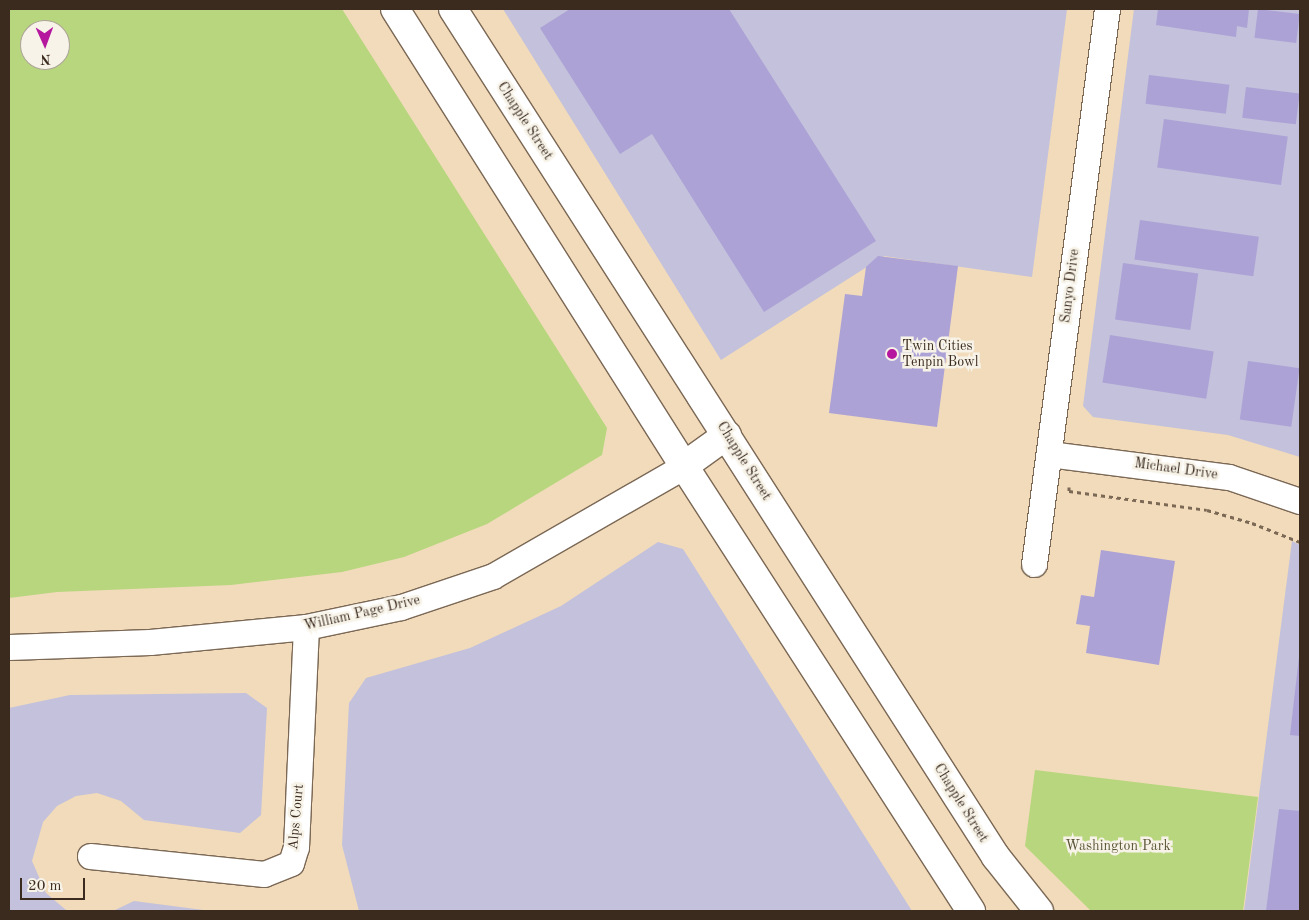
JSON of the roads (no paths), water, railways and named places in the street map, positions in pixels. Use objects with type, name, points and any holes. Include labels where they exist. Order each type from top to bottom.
[{"type":"street","points":[[395,9],[684,466],[971,911]]},
{"type":"street","name":"Chapple Street","points":[[453,9],[996,857],[1039,911]]},
{"type":"street","name":"Sanyo Drive","points":[[1034,564],[1107,9]]},
{"type":"street","points":[[684,466],[727,435]]},
{"type":"street","name":"Michael Drive","points":[[1048,454],[1229,477],[1300,501]]},
{"type":"street","name":"William Page Drive","points":[[9,648],[150,642],[306,627],[401,607],[493,576],[684,466]]},
{"type":"street","name":"Alps Court","points":[[90,856],[264,874],[291,863],[296,847],[306,627]]},
{"type":"place","name":"Twin Cities Tenpin Bowl","points":[[892,354]]},
{"type":"park label","name":"Washington Park","points":[[1118,846]]}]
